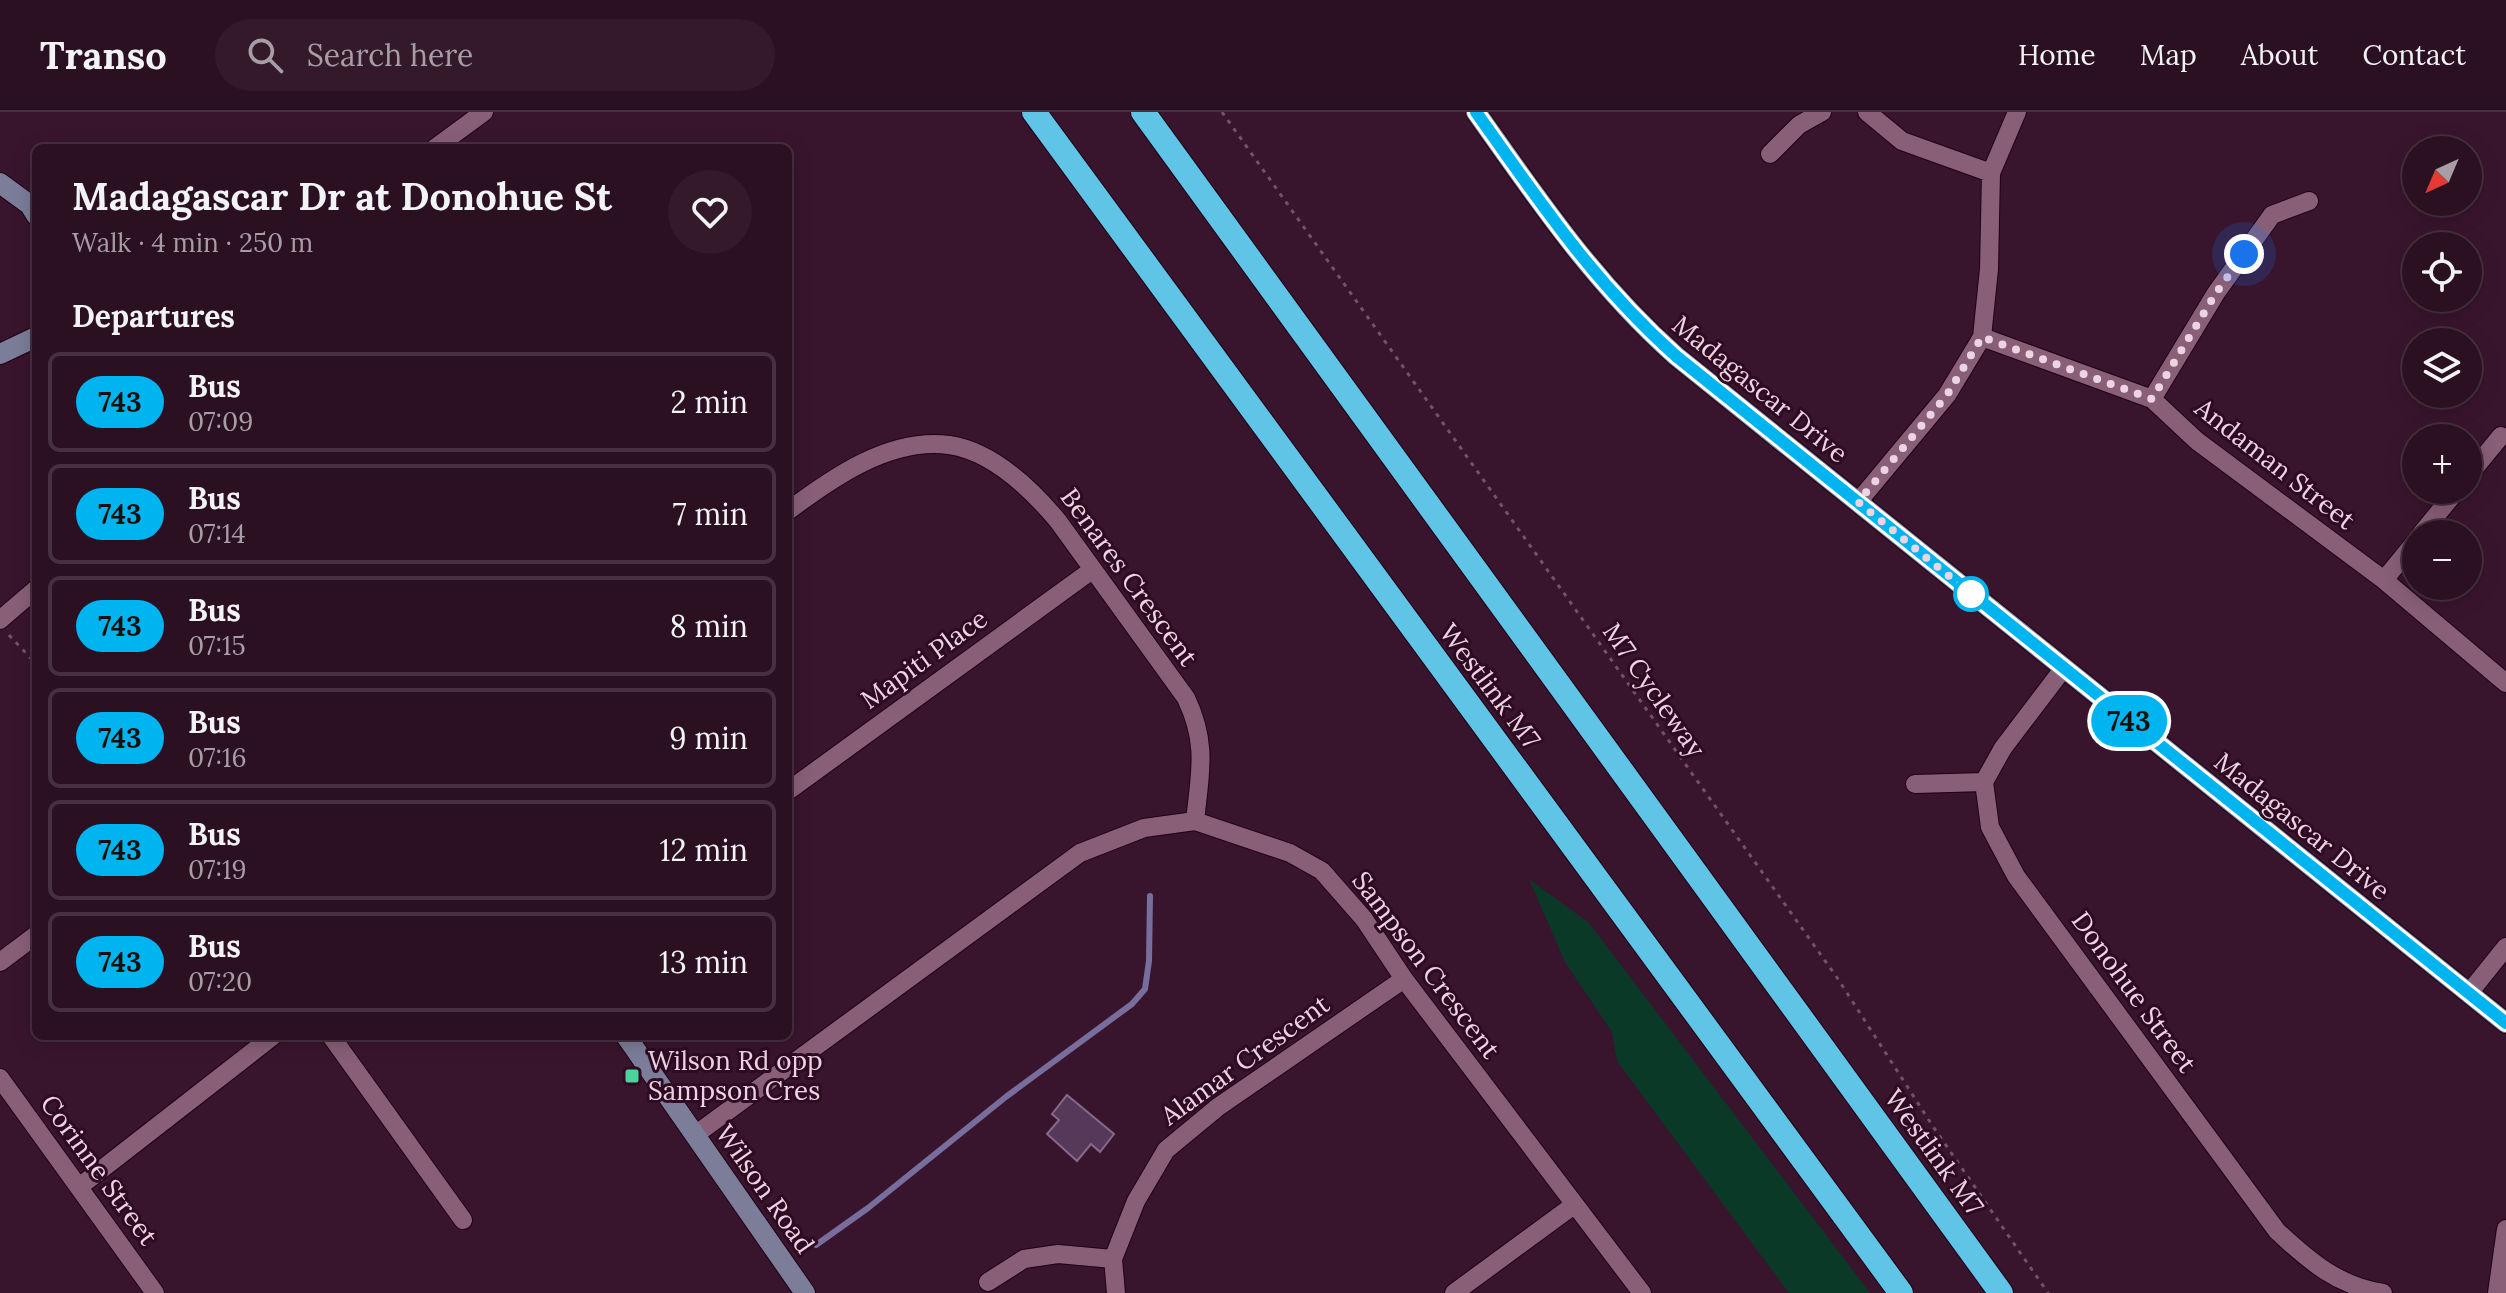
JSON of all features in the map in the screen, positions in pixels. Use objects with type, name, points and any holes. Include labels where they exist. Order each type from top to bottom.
[{"type":"highway","name":"Westlink M7","points":[[1034,112],[1901,1293]]},
{"type":"highway","name":"Westlink M7","points":[[1143,112],[2001,1293]]},
{"type":"street","points":[[440,144],[484,112]]},
{"type":"street","name":"Madagascar Drive","points":[[1476,112],[1562,233],[1630,313],[1676,356],[2506,1023]]},
{"type":"street","points":[[1770,154],[1799,125],[1822,112]]},
{"type":"street","points":[[1867,112],[1902,141],[1991,173]]},
{"type":"street","points":[[1858,502],[1947,395],[1982,337],[1989,269],[1991,173],[2017,112]]},
{"type":"street","points":[[0,183],[32,207]]},
{"type":"street","points":[[2152,399],[2216,293],[2272,215],[2309,201]]},
{"type":"street","name":"Andaman Street","points":[[1982,337],[2152,399],[2197,441],[2384,580],[2506,683]]},
{"type":"street","points":[[0,354],[32,339]]},
{"type":"street","points":[[2482,459],[2501,436]]},
{"type":"street","name":"Benares Crescent","points":[[792,508],[847,470],[912,447],[950,445],[978,455],[1010,473],[1037,496],[1186,698],[1198,723],[1202,750],[1195,821]]},
{"type":"street","points":[[2432,520],[2446,504]]},
{"type":"street","points":[[2384,580],[2402,558]]},
{"type":"street","name":"Mapiti Place","points":[[792,788],[1092,570]]},
{"type":"street","points":[[4,627],[32,594]]},
{"type":"street","points":[[1915,784],[1984,782],[2003,748],[2063,669]]},
{"type":"street","name":"Donohue Street","points":[[1984,782],[1990,827],[2016,876],[2277,1231],[2319,1270],[2368,1291],[2383,1293]]},
{"type":"street","name":"Sampson Crescent","points":[[695,1135],[1080,853],[1144,828],[1195,821],[1290,853],[1322,871],[1364,919],[1404,979],[1642,1293]]},
{"type":"street","points":[[0,962],[32,938]]},
{"type":"street","points":[[2469,993],[2506,947]]},
{"type":"street","name":"Alamar Crescent","points":[[1116,1293],[1113,1259],[1136,1201],[1166,1150],[1218,1107],[1404,979]]},
{"type":"street","points":[[79,1187],[268,1040]]},
{"type":"street","points":[[334,1040],[463,1220]]},
{"type":"street","name":"Wilson Road","points":[[629,1040],[805,1293]]},
{"type":"street","name":"Corinne Street","points":[[0,1078],[155,1293]]},
{"type":"street","points":[[1454,1293],[1574,1205]]},
{"type":"street","points":[[2497,1293],[2506,1229]]},
{"type":"street","points":[[988,1282],[1024,1259],[1058,1254],[1113,1259]]},
{"type":"path","name":"M7 Cycleway","points":[[1222,112],[1838,979],[1932,1125],[2048,1293]]},
{"type":"path","points":[[4,627],[32,659]]},
{"type":"green space","points":[[1529,879],[1589,923],[1870,1293],[1789,1293],[1617,1061],[1612,1032],[1565,962]]},
{"type":"building","points":[[1067,1095],[1114,1134],[1100,1152],[1091,1144],[1077,1161],[1047,1134],[1059,1120],[1052,1114]]},
{"type":"waterway","points":[[816,1245],[868,1208],[1007,1096],[1132,1004],[1145,989],[1149,961],[1150,896]]},
{"type":"bus line","name":"743","points":[[1476,112],[1603,285],[1676,356],[2506,1023]]},
{"type":"place","name":"Wilson Rd opp Sampson Cres","points":[[632,1076]]},
{"type":"route","points":[[1971,594],[1858,502],[1947,395],[1982,337],[2152,399],[2216,293],[2244,254]]}]
